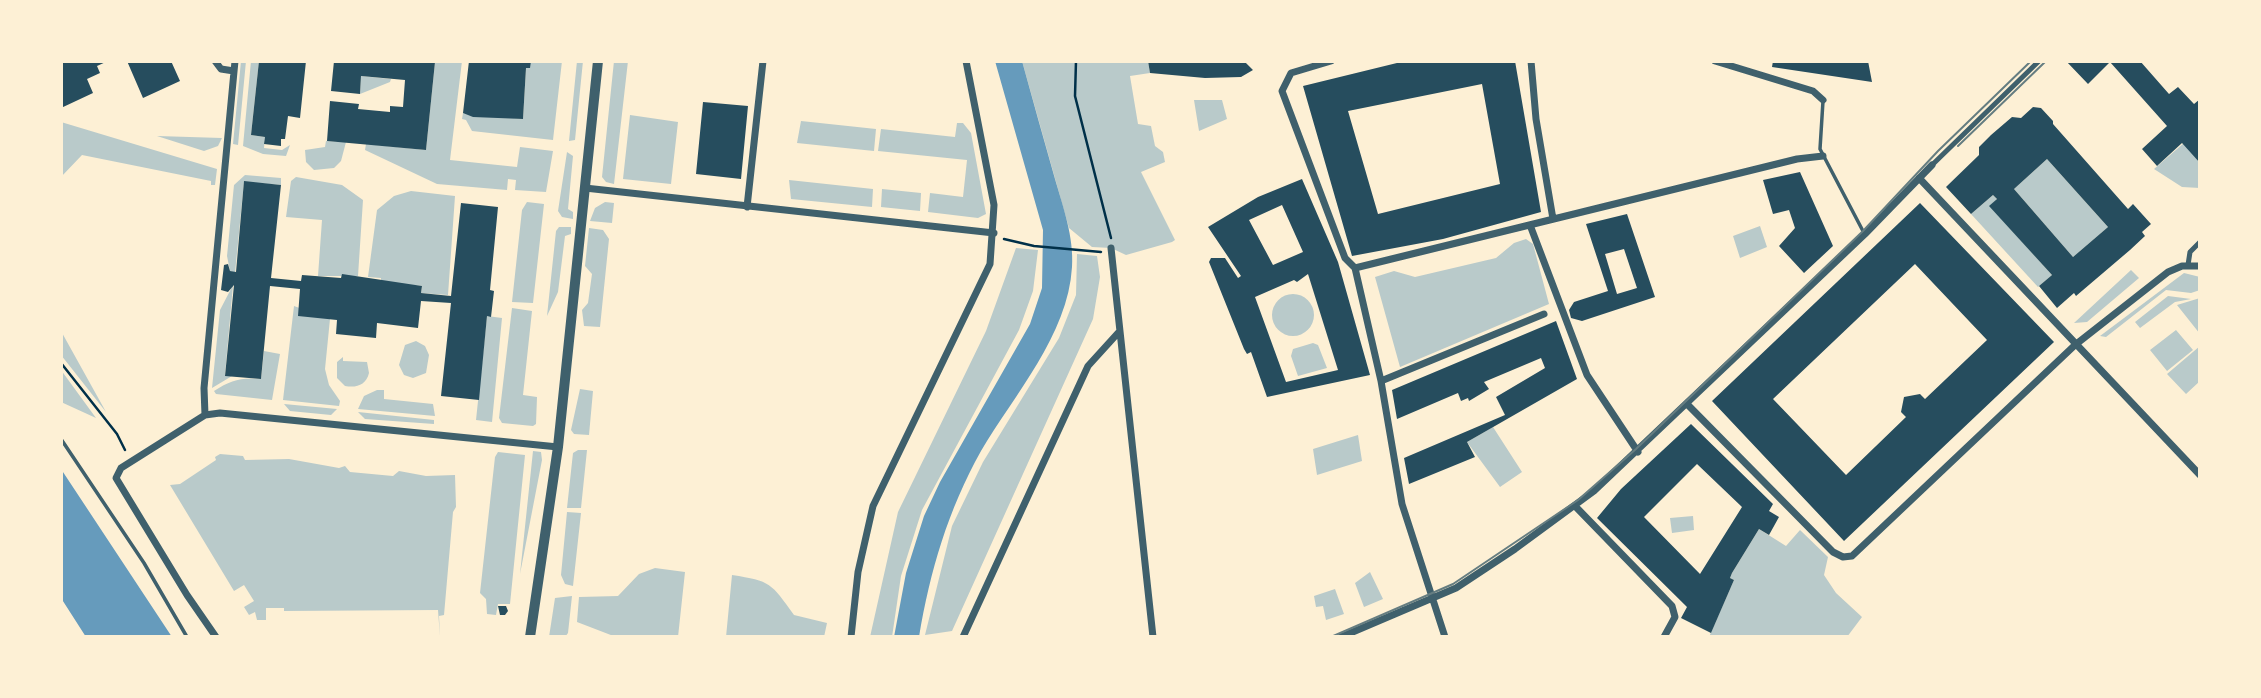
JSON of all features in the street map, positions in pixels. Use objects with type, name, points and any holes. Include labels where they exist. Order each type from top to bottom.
[{"type":"street","points":[[215,61],[221,69],[234,71]]},
{"type":"street","points":[[205,415],[204,388],[235,61]]},
{"type":"street","points":[[530,637],[558,447],[598,61]]},
{"type":"street","points":[[747,208],[763,61]]},
{"type":"street","points":[[851,637],[855,590],[873,506],[985,275],[994,233],[990,173],[965,61]]},
{"type":"street","points":[[1331,61],[1300,68],[1291,73],[1283,85],[1283,95],[1345,258],[1355,268],[1381,382],[1402,504],[1445,637]]},
{"type":"street","points":[[1531,61],[1536,119],[1553,219]]},
{"type":"street","points":[[1715,61],[1813,90],[1823,100]]},
{"type":"street","points":[[1341,637],[1433,599],[1483,571],[1575,506],[1638,452],[1840,259],[2039,61]]},
{"type":"street","points":[[1355,268],[1805,157],[1824,156]]},
{"type":"street","points":[[1919,178],[2200,475]]},
{"type":"street","points":[[585,188],[747,208],[994,233]]},
{"type":"street","points":[[1530,225],[1587,375],[1638,452]]},
{"type":"street","points":[[2188,265],[2190,252],[2200,242]]},
{"type":"street","points":[[1111,250],[1153,637]]},
{"type":"street","points":[[1687,404],[1833,552],[1843,557],[1852,556],[2076,345],[2162,276],[2188,265],[2200,266]]},
{"type":"street","points":[[1381,382],[1544,314]]},
{"type":"street","points":[[963,637],[1088,366],[1118,333]]},
{"type":"street","points":[[216,637],[120,489],[117,474],[131,461],[205,415],[220,413],[558,447]]},
{"type":"street","points":[[1575,506],[1672,606],[1675,617],[1664,637]]},
{"type":"lane","points":[[1823,100],[1820,149],[1865,234]]},
{"type":"lane","points":[[61,439],[144,564],[187,637]]},
{"type":"path","points":[[994,233],[1007,241],[1034,246],[1111,250],[1111,230],[1075,96],[1076,61]]},
{"type":"path","points":[[61,363],[117,434],[131,461]]},
{"type":"shaded area","points":[[241,61],[246,61],[238,145],[233,144]]},
{"type":"shaded area","points":[[251,61],[259,61],[251,135],[265,137],[264,148],[282,150],[290,145],[286,156],[263,154],[243,146]]},
{"type":"shaded area","points":[[432,61],[462,61],[450,160],[517,167],[520,147],[553,151],[546,192],[515,190],[516,180],[508,179],[507,190],[437,184],[365,150],[366,144],[426,150],[435,62]]},
{"type":"shaded area","points":[[531,61],[562,61],[553,140],[472,131],[466,120],[462,119],[463,113],[523,119],[526,68]]},
{"type":"shaded area","points":[[577,61],[583,61],[575,140],[569,141]]},
{"type":"shaded area","points":[[614,61],[628,61],[614,184],[606,182],[602,177]]},
{"type":"shaded area","points":[[1022,61],[1148,61],[1150,73],[1130,76],[1138,124],[1151,126],[1155,146],[1163,152],[1165,162],[1141,172],[1175,240],[1126,255],[1111,248],[1092,247],[1069,228]]},
{"type":"shaded area","points":[[361,76],[391,79],[390,82],[360,94]]},
{"type":"shaded area","points":[[1194,100],[1222,100],[1227,119],[1199,131]]},
{"type":"shaded area","points":[[630,115],[678,122],[671,184],[623,179]]},
{"type":"shaded area","points":[[801,121],[876,129],[874,151],[797,143]]},
{"type":"shaded area","points":[[61,122],[217,169],[215,185],[211,185],[211,181],[82,155],[61,177]]},
{"type":"shaded area","points":[[957,123],[963,123],[971,133],[986,214],[978,218],[928,212],[930,193],[963,197],[967,160],[878,151],[881,129],[955,137]]},
{"type":"shaded area","points":[[2200,129],[2200,188],[2182,187],[2154,169]]},
{"type":"shaded area","points":[[157,136],[222,138],[218,146],[204,151]]},
{"type":"shaded area","points":[[326,141],[346,142],[341,161],[334,168],[314,170],[306,162],[305,150],[325,147]]},
{"type":"shaded area","points":[[567,152],[573,156],[568,209],[573,212],[573,219],[562,217],[558,211]]},
{"type":"shaded area","points":[[2047,159],[2108,227],[2073,257],[2014,189]]},
{"type":"shaded area","points":[[245,175],[281,178],[281,185],[244,182],[235,273],[230,271],[227,256],[234,185]]},
{"type":"shaded area","points":[[296,177],[342,185],[363,200],[358,276],[318,276],[322,220],[286,217],[291,181]]},
{"type":"shaded area","points":[[789,180],[873,189],[872,207],[791,199]]},
{"type":"shaded area","points":[[882,189],[921,193],[920,211],[881,207]]},
{"type":"shaded area","points":[[411,191],[455,196],[448,295],[421,293],[422,286],[381,282],[381,278],[368,277],[377,210],[394,196]]},
{"type":"shaded area","points":[[1993,195],[1997,199],[1990,206],[2052,275],[2038,287],[1971,214]]},
{"type":"shaded area","points":[[527,202],[544,204],[533,303],[512,302],[522,210]]},
{"type":"shaded area","points":[[605,202],[614,203],[612,223],[590,221],[595,208]]},
{"type":"shaded area","points":[[1760,226],[1767,247],[1740,258],[1733,236]]},
{"type":"shaded area","points":[[559,227],[571,227],[571,234],[565,236],[558,292],[547,316],[556,231]]},
{"type":"shaded area","points":[[589,228],[603,230],[609,239],[600,327],[584,326],[582,310],[588,303],[592,274],[585,266]]},
{"type":"shaded area","points":[[1526,239],[1533,244],[1549,304],[1400,367],[1375,277],[1394,271],[1415,277],[1496,258],[1514,243]]},
{"type":"shaded area","points":[[1016,248],[1038,250],[1033,291],[1019,330],[922,510],[901,576],[892,637],[870,637],[898,512],[986,331]]},
{"type":"shaded area","points":[[1077,254],[1097,256],[1100,277],[1093,319],[952,631],[925,635],[952,526],[983,462],[1059,338],[1076,295]]},
{"type":"shaded area","points":[[2131,270],[2139,278],[2087,322],[2074,323]]},
{"type":"shaded area","points":[[2184,273],[2200,277],[2200,290],[2191,293],[2166,290],[2106,337],[2100,336]]},
{"type":"shaded area","points":[[233,285],[225,375],[232,376],[212,388],[220,310]]},
{"type":"shaded area","points":[[1293,294],[1307,301],[1314,315],[1307,329],[1293,336],[1279,329],[1272,315],[1279,301]]},
{"type":"shaded area","points":[[2168,296],[2191,299],[2175,302],[2140,328],[2135,322]]},
{"type":"shaded area","points":[[2200,298],[2200,334],[2177,305]]},
{"type":"shaded area","points":[[294,306],[330,319],[325,369],[329,385],[340,401],[339,406],[283,400]]},
{"type":"shaded area","points":[[512,308],[532,311],[523,395],[537,397],[536,424],[533,426],[502,423],[499,418]]},
{"type":"shaded area","points":[[487,316],[502,318],[492,422],[476,420]]},
{"type":"shaded area","points":[[2176,330],[2193,350],[2167,371],[2150,350]]},
{"type":"shaded area","points":[[61,331],[106,412],[61,355]]},
{"type":"shaded area","points":[[416,341],[425,346],[429,355],[426,373],[413,378],[404,375],[399,365],[405,345]]},
{"type":"shaded area","points":[[1313,343],[1318,345],[1327,368],[1298,376],[1291,356],[1293,349]]},
{"type":"shaded area","points":[[2200,346],[2200,381],[2186,394],[2167,374]]},
{"type":"shaded area","points":[[264,351],[280,354],[272,400],[216,394],[214,391],[231,382],[248,378],[261,379]]},
{"type":"shaded area","points":[[343,357],[343,361],[367,362],[369,373],[363,383],[353,387],[345,386],[337,378],[337,362]]},
{"type":"shaded area","points":[[61,370],[96,418],[61,402]]},
{"type":"shaded area","points":[[580,389],[593,391],[589,435],[574,434],[571,430]]},
{"type":"shaded area","points":[[384,390],[384,399],[433,404],[435,416],[358,409],[364,396]]},
{"type":"shaded area","points":[[284,404],[337,409],[331,415],[290,411]]},
{"type":"shaded area","points":[[358,412],[434,420],[434,424],[365,419]]},
{"type":"shaded area","points":[[1493,427],[1522,472],[1500,487],[1467,442]]},
{"type":"shaded area","points":[[1358,435],[1362,461],[1317,475],[1313,449]]},
{"type":"shaded area","points":[[587,450],[581,508],[567,508],[573,453]]},
{"type":"shaded area","points":[[533,451],[541,452],[542,460],[520,574]]},
{"type":"shaded area","points":[[498,452],[525,455],[510,604],[498,604],[496,615],[487,614],[486,599],[480,593],[495,457]]},
{"type":"shaded area","points":[[220,454],[243,456],[245,460],[289,459],[339,468],[345,466],[350,472],[393,476],[399,471],[426,476],[455,475],[456,507],[453,512],[444,615],[439,616],[440,637],[438,610],[284,611],[284,608],[266,608],[266,620],[257,620],[255,612],[249,615],[244,607],[254,601],[244,585],[234,591],[170,485],[180,484],[216,460],[215,457]]},
{"type":"shaded area","points":[[567,512],[581,513],[573,586],[565,584],[561,575]]},
{"type":"shaded area","points":[[1693,516],[1694,530],[1672,533],[1670,518]]},
{"type":"shaded area","points":[[1759,529],[1786,546],[1800,530],[1828,557],[1824,575],[1836,593],[1862,617],[1847,637],[1709,637],[1734,580],[1730,578],[1732,573]]},
{"type":"shaded area","points":[[655,568],[685,572],[678,637],[616,637],[577,622],[579,597],[618,596],[639,574]]},
{"type":"shaded area","points":[[1370,572],[1383,599],[1364,607],[1355,583]]},
{"type":"shaded area","points":[[732,575],[755,579],[769,585],[794,615],[827,623],[824,637],[726,637]]},
{"type":"shaded area","points":[[1335,589],[1344,614],[1326,620],[1323,606],[1316,607],[1314,596]]},
{"type":"shaded area","points":[[572,596],[568,633],[565,637],[549,637],[555,598]]},
{"type":"water","points":[[995,61],[1022,61],[1070,233],[1072,267],[1068,292],[1061,317],[1050,340],[981,451],[959,496],[935,565],[919,637],[894,637],[906,573],[924,516],[940,482],[1030,324],[1042,288],[1043,230]]},
{"type":"water","points":[[61,469],[172,637],[86,637],[61,598]]},
{"type":"building","points":[[61,61],[108,61],[97,66],[100,73],[87,79],[93,93],[61,108]]},
{"type":"building","points":[[127,61],[171,61],[180,81],[143,98]]},
{"type":"building","points":[[259,61],[306,61],[300,118],[288,116],[285,139],[281,139],[281,146],[264,144],[265,137],[251,135]]},
{"type":"building","points":[[334,61],[435,62],[426,150],[327,141],[330,101],[359,104],[358,109],[390,112],[390,106],[403,107],[405,80],[361,76],[360,94],[331,91]]},
{"type":"building","points":[[469,61],[531,61],[530,68],[526,68],[523,119],[473,117],[463,113]]},
{"type":"building","points":[[1148,61],[1244,61],[1253,70],[1241,77],[1205,78],[1150,73]]},
{"type":"building","points":[[1515,61],[1541,212],[1443,239],[1352,256],[1303,86],[1401,62]],"holes":[[[1482,84],[1500,184],[1378,214],[1348,111]]]},
{"type":"building","points":[[1773,61],[1868,61],[1872,82],[1772,67]]},
{"type":"building","points":[[2066,61],[2140,61],[2169,94],[2178,87],[2194,104],[2200,99],[2200,163],[2182,143],[2157,166],[2142,149],[2167,126],[2110,62],[2088,84]]},
{"type":"building","points":[[703,102],[748,106],[741,179],[696,174]]},
{"type":"building","points":[[2033,107],[2041,108],[2128,209],[2133,204],[2151,224],[2142,232],[2145,236],[2130,250],[2076,296],[2074,293],[2057,308],[2039,286],[2052,275],[1989,206],[1997,199],[1993,195],[1971,214],[1946,187],[1979,155],[1979,147],[1991,135],[2012,117],[2021,118]],"holes":[[[2047,159],[2108,227],[2073,257],[2014,189]]]},
{"type":"building","points":[[1800,172],[1833,246],[1804,273],[1779,246],[1795,228],[1789,210],[1773,214],[1763,180]]},
{"type":"building","points":[[1302,179],[1338,262],[1370,375],[1267,397],[1251,352],[1247,354],[1244,349],[1209,262],[1211,258],[1225,258],[1238,278],[1241,276],[1208,227],[1258,197]],"holes":[[[1282,205],[1303,252],[1273,265],[1249,220]],[[1308,274],[1338,370],[1286,382],[1255,297],[1294,280],[1297,282]]]},
{"type":"building","points":[[244,181],[281,185],[271,278],[301,281],[302,275],[341,278],[342,274],[422,286],[421,293],[451,296],[461,203],[498,207],[490,290],[494,291],[491,317],[487,316],[479,400],[441,396],[451,303],[421,301],[418,328],[377,323],[376,338],[336,334],[337,320],[298,316],[300,289],[270,286],[261,379],[225,376],[234,285],[228,292],[221,290],[224,265],[228,264],[230,271],[236,272]]},
{"type":"building","points":[[1920,203],[2054,342],[1844,541],[1712,401]],"holes":[[[1915,264],[1987,340],[1925,399],[1920,394],[1904,397],[1901,412],[1906,417],[1846,475],[1773,399]]]},
{"type":"building","points":[[1627,214],[1655,297],[1582,321],[1571,318],[1569,310],[1574,302],[1608,291],[1586,224]],"holes":[[[1624,249],[1637,288],[1617,294],[1605,254]]]},
{"type":"building","points":[[1556,321],[1577,379],[1467,442],[1475,457],[1409,484],[1404,458],[1505,415],[1496,397],[1545,368],[1541,358],[1484,382],[1489,389],[1469,401],[1468,398],[1461,401],[1458,393],[1397,419],[1392,390]]},
{"type":"building","points":[[1691,424],[1773,504],[1769,511],[1779,517],[1769,535],[1759,529],[1732,573],[1730,578],[1734,580],[1711,633],[1681,618],[1687,607],[1597,518],[1621,489]],"holes":[[[1697,464],[1742,507],[1700,574],[1644,517]]]},
{"type":"building","points":[[498,606],[506,606],[508,611],[505,615],[500,615]]},
{"type":"tram line","points":[[1331,637],[1453,584],[1578,500],[1636,449],[1863,231],[1938,151],[2031,61]]},
{"type":"tram line","points":[[1958,146],[2046,61]]}]
